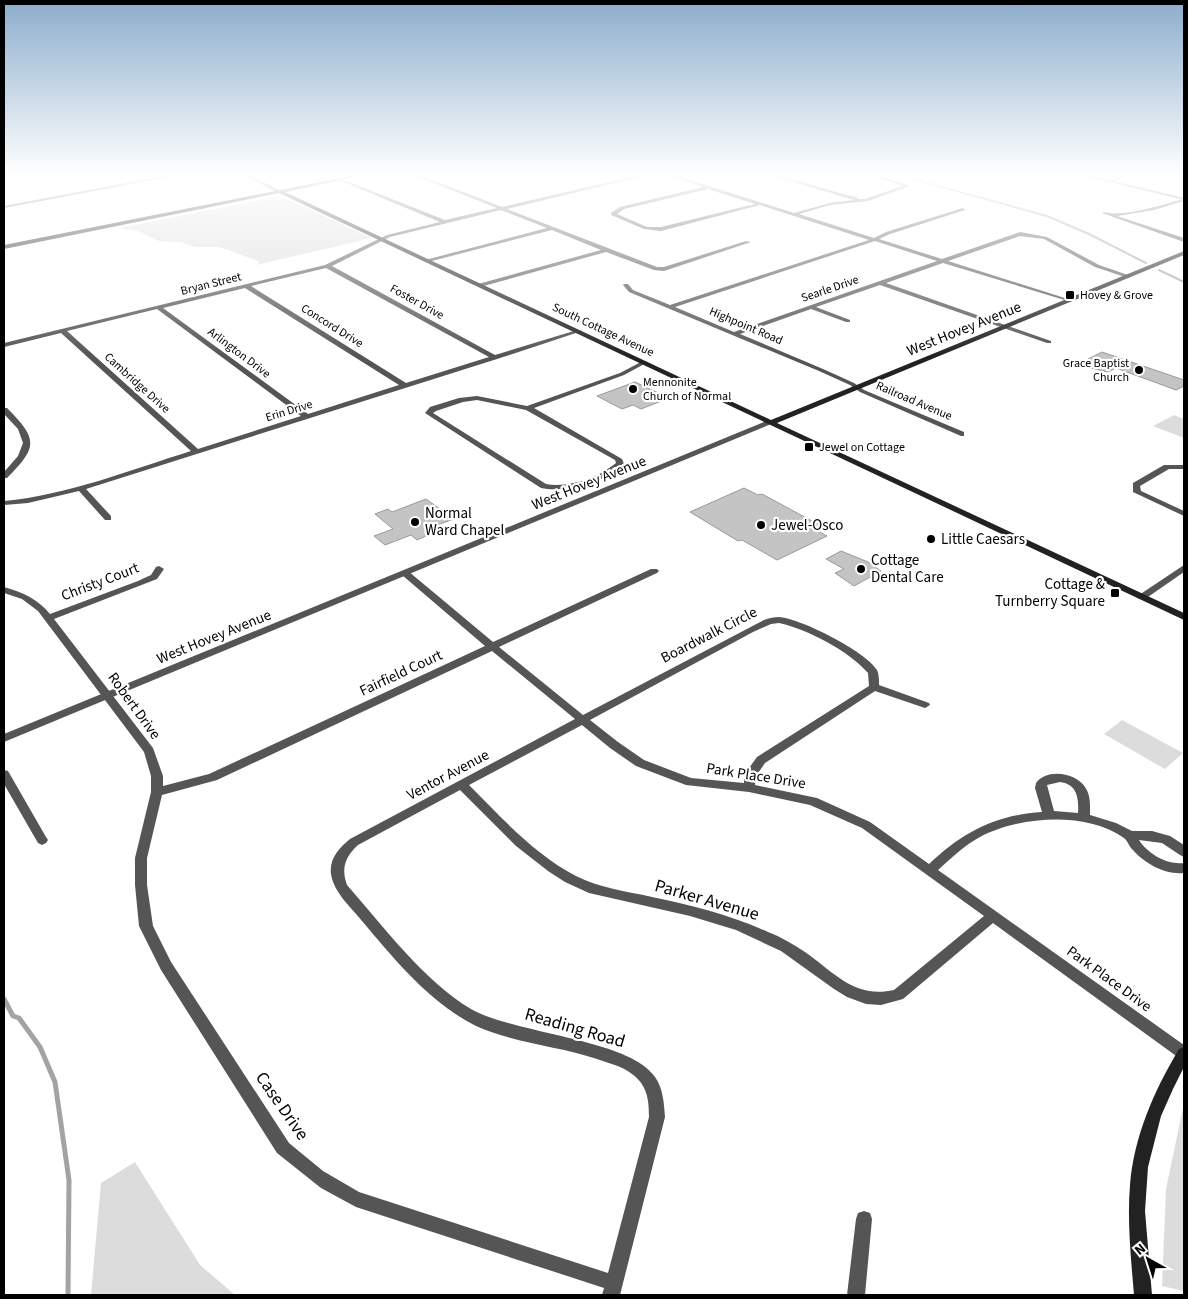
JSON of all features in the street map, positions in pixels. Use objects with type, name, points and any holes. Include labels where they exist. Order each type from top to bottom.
[{"type":"main road","points":[[4,248],[70,235]]},
{"type":"main road","name":"South Cottage Avenue","points":[[372,235],[1184,617]]},
{"type":"main road","name":"West Hovey Avenue","points":[[772,422],[1008,327],[1184,253]]},
{"type":"main road","points":[[1143,1295],[1138,1184],[1154,1114],[1167,1082],[1184,1054]]},
{"type":"street","name":"Bryan Street","points":[[4,344],[327,266],[351,257],[381,239],[397,235]]},
{"type":"street","points":[[428,260],[529,235]]},
{"type":"street","points":[[566,235],[657,269],[748,242]]},
{"type":"street","points":[[860,235],[1069,301]]},
{"type":"street","points":[[670,307],[865,244],[887,235]]},
{"type":"street","name":"Searle Drive","points":[[734,334],[1014,235]]},
{"type":"street","name":"Searle Drive","points":[[1031,235],[1045,238],[1097,266],[1128,276]]},
{"type":"street","points":[[1168,235],[1184,240]]},
{"type":"street","points":[[480,285],[606,250]]},
{"type":"street","name":"Foster Drive","points":[[327,266],[495,358]]},
{"type":"street","points":[[880,283],[1049,342]]},
{"type":"street","name":"Highpoint Road","points":[[626,285],[631,291],[858,388]]},
{"type":"street","name":"Concord Drive","points":[[246,286],[405,386]]},
{"type":"street","name":"Arlington Drive","points":[[158,307],[307,417]]},
{"type":"street","points":[[810,308],[848,321]]},
{"type":"street","name":"Cambridge Drive","points":[[62,330],[197,452]]},
{"type":"street","name":"Erin Drive","points":[[4,503],[39,499],[81,489],[579,331]]},
{"type":"street","points":[[528,408],[618,459],[620,464],[568,488],[552,489],[544,486],[429,413],[433,409],[470,398],[528,408],[622,374],[645,362]]},
{"type":"street","name":"Railroad Avenue","points":[[858,388],[961,434]]},
{"type":"street","points":[[4,410],[23,429],[27,437],[27,446],[23,456],[4,476]]},
{"type":"street","name":"West Hovey Avenue","points":[[4,738],[772,422]]},
{"type":"street","points":[[1184,467],[1166,467],[1136,485],[1137,492],[1146,498],[1184,514]]},
{"type":"street","points":[[81,489],[108,518]]},
{"type":"street","points":[[1142,597],[1184,568]]},
{"type":"street","name":"Christy Court","points":[[49,618],[141,583],[154,577],[160,569]]},
{"type":"street","name":"Fairfield Court","points":[[157,792],[213,777],[654,571]]},
{"type":"street","name":"Park Place Drive","points":[[406,573],[492,646],[640,763],[662,773],[690,782],[749,788],[796,797],[833,809],[866,825],[1184,1054]]},
{"type":"street","name":"Robert Drive","points":[[4,590],[33,602],[49,618],[148,751],[157,776],[157,792],[141,858],[141,878]]},
{"type":"street","name":"Boardwalk Circle","points":[[583,719],[770,621],[785,621],[804,626],[864,662],[873,672],[874,687]]},
{"type":"street","points":[[749,788],[750,775],[760,760],[874,687],[925,705]]},
{"type":"street","name":"Ventor Avenue","points":[[336,865],[338,858],[354,842],[583,719]]},
{"type":"street","points":[[4,774],[42,840]]},
{"type":"street","points":[[1049,816],[1041,788],[1042,783],[1055,777],[1065,778],[1078,786],[1082,794],[1084,819]]},
{"type":"street","name":"Parker Avenue","points":[[462,785],[529,851],[568,878],[589,888],[731,923],[766,936],[802,957],[847,992],[859,998],[880,1001],[898,996],[993,916]]},
{"type":"street","points":[[930,870],[976,834],[1008,820],[1049,816],[1084,819],[1105,824],[1130,836],[1155,835],[1169,841],[1184,852]]},
{"type":"street","points":[[1130,836],[1137,846],[1157,861],[1169,868],[1184,868]]},
{"type":"street","name":"Reading Road","points":[[336,865],[338,879],[342,888],[434,992],[467,1015],[538,1038],[625,1061],[641,1071],[649,1080],[656,1099],[657,1117],[612,1289]]},
{"type":"street","name":"Case Drive","points":[[141,878],[146,926],[166,966],[283,1148],[305,1168],[331,1186],[366,1202],[612,1289]]},
{"type":"street","points":[[856,1295],[864,1219]]},
{"type":"shaded area","points":[[146,235],[365,235],[372,238],[256,265],[260,262],[220,247],[195,247],[181,242],[159,241]]},
{"type":"shaded area","points":[[1174,415],[1184,419],[1184,438],[1153,426]]},
{"type":"shaded area","points":[[1122,720],[1183,753],[1165,769],[1104,734]]},
{"type":"shaded area","points":[[1184,1103],[1184,1291],[1162,1286],[1166,1189]]},
{"type":"shaded area","points":[[135,1162],[200,1265],[235,1295],[91,1295],[101,1183]]},
{"type":"building","name":"Grace Baptist Church","points":[[1102,352],[1184,380],[1184,386],[1176,390],[1116,368],[1108,372],[1086,367],[1096,362],[1088,359]]},
{"type":"building","name":"Mennonite Church of Normal","points":[[635,382],[669,398],[641,409],[633,405],[622,409],[597,396]]},
{"type":"building","name":"Jewel-Osco","points":[[744,488],[758,495],[762,494],[823,527],[816,530],[827,536],[777,560],[742,540],[738,541],[690,512]]},
{"type":"building","name":"Normal Ward Chapel","points":[[426,499],[454,519],[437,525],[442,529],[417,540],[411,535],[385,545],[374,536],[393,529],[375,514],[388,509],[392,512]]},
{"type":"building","name":"Cottage Dental Care","points":[[841,551],[868,562],[881,571],[854,586],[835,573],[844,569],[826,559]]},
{"type":"waterway","points":[[1090,235],[1146,263]]},
{"type":"waterway","points":[[1159,270],[1184,282]]},
{"type":"waterway","points":[[4,999],[13,1016],[19,1018],[40,1047],[55,1082],[69,1180],[68,1295]]},
{"type":"place","name":"Hovey & Grove","points":[[1070,295]]},
{"type":"place","name":"Grace Baptist Church","points":[[1139,370]]},
{"type":"place","name":"Mennonite Church of Normal","points":[[633,389]]},
{"type":"place","name":"Jewel on Cottage","points":[[809,447]]},
{"type":"place","name":"Normal Ward Chapel","points":[[415,522]]},
{"type":"place","name":"Jewel-Osco","points":[[761,525]]},
{"type":"place","name":"Little Caesars","points":[[931,539]]},
{"type":"place","name":"Cottage Dental Care","points":[[861,569]]},
{"type":"place","name":"Cottage & Turnberry Square","points":[[1115,593]]}]
